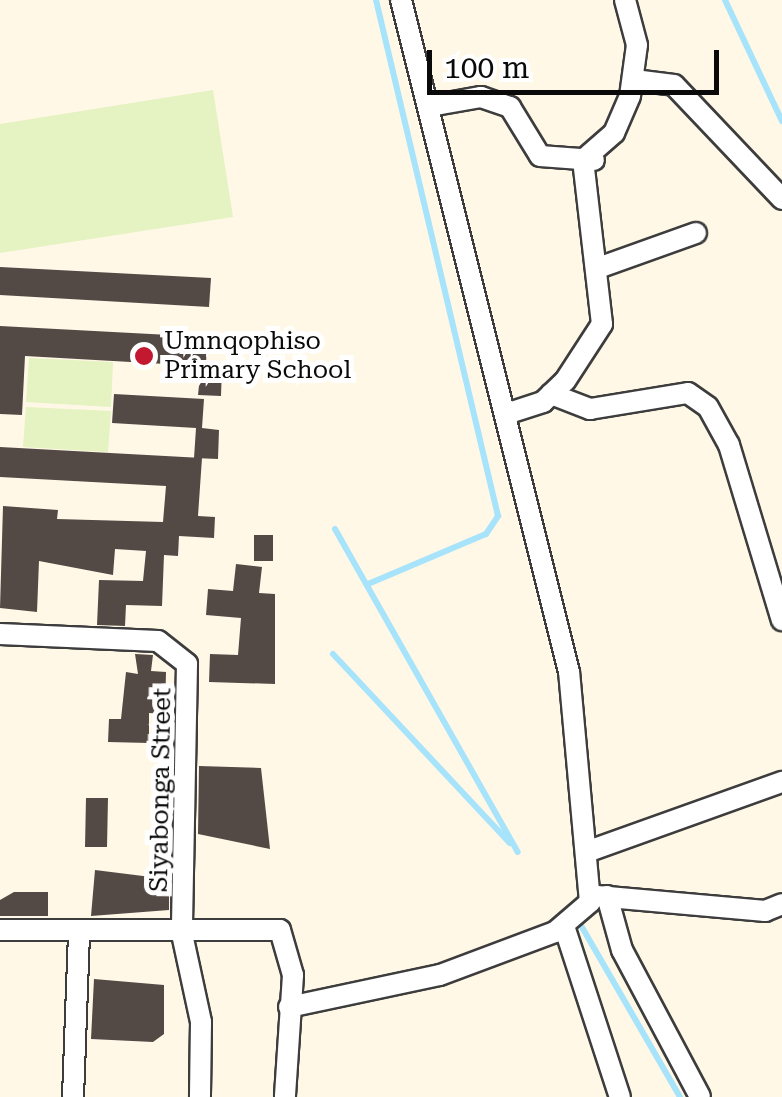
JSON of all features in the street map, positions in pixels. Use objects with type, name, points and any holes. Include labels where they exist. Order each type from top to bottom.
[{"type":"street","points":[[401,0],[509,412],[569,672],[588,851],[598,896],[622,950],[700,1097]]},
{"type":"street","points":[[509,412],[551,394],[602,324],[592,159],[614,133],[634,80],[625,0]]},
{"type":"street","points":[[634,80],[674,85],[782,198]]},
{"type":"street","points":[[430,106],[481,97],[510,107],[540,156],[592,159]]},
{"type":"street","points":[[598,268],[696,233]]},
{"type":"street","points":[[551,394],[590,409],[688,393],[708,407],[729,445],[782,620]]},
{"type":"street","name":"Siyabonga Street","points":[[0,634],[158,641],[184,658],[182,934]]},
{"type":"street","points":[[588,851],[782,782]]},
{"type":"street","points":[[598,896],[765,912],[782,904]]},
{"type":"street","points":[[289,1007],[440,976],[564,926],[587,910],[598,896]]},
{"type":"street","points":[[564,926],[620,1097]]},
{"type":"street","points":[[0,930],[182,934],[280,930],[293,975],[285,1097]]},
{"type":"street","points":[[73,1097],[79,933]]},
{"type":"street","points":[[182,934],[201,1022],[200,1097]]},
{"type":"green space","points":[[213,90],[233,217],[0,253],[0,124]]},
{"type":"green space","points":[[29,358],[113,362],[111,407],[26,402]]},
{"type":"green space","points":[[26,407],[111,411],[108,452],[23,447]]},
{"type":"building","points":[[0,267],[211,278],[209,307],[0,295]]},
{"type":"building","points":[[0,326],[207,337],[206,366],[222,367],[221,396],[198,395],[201,366],[25,356],[22,415],[0,414]]},
{"type":"building","points":[[114,394],[204,399],[202,428],[219,430],[218,459],[194,458],[196,428],[112,423]]},
{"type":"building","points":[[0,447],[202,458],[198,516],[215,517],[214,538],[179,536],[178,556],[164,555],[162,606],[126,605],[125,626],[97,625],[99,580],[143,581],[146,551],[115,549],[113,575],[39,561],[37,612],[0,608],[3,506],[58,510],[57,519],[163,522],[166,486],[0,477]]},
{"type":"building","points":[[254,535],[273,535],[273,561],[254,561]]},
{"type":"building","points":[[236,564],[262,567],[259,593],[275,594],[275,684],[209,682],[210,654],[238,655],[241,618],[206,615],[208,589],[233,591]]},
{"type":"building","points":[[135,654],[153,655],[151,671],[166,672],[165,714],[149,713],[149,743],[108,742],[109,719],[121,719],[126,672],[138,674]]},
{"type":"building","points":[[199,766],[261,768],[270,849],[198,834]]},
{"type":"building","points":[[86,798],[108,798],[107,847],[85,847]]},
{"type":"building","points":[[95,870],[159,878],[169,886],[169,910],[91,916]]},
{"type":"building","points":[[14,892],[48,892],[48,916],[0,916],[0,900]]},
{"type":"building","points":[[94,979],[164,985],[164,1034],[153,1042],[91,1039]]},
{"type":"waterway","points":[[368,584],[486,534],[498,516],[376,0]]},
{"type":"waterway","points":[[725,0],[782,121]]},
{"type":"waterway","points":[[335,529],[518,852]]},
{"type":"waterway","points":[[333,654],[510,843]]},
{"type":"waterway","points":[[579,922],[680,1097]]},
{"type":"place","name":"Umnqophiso Primary School","points":[[144,356]]}]
